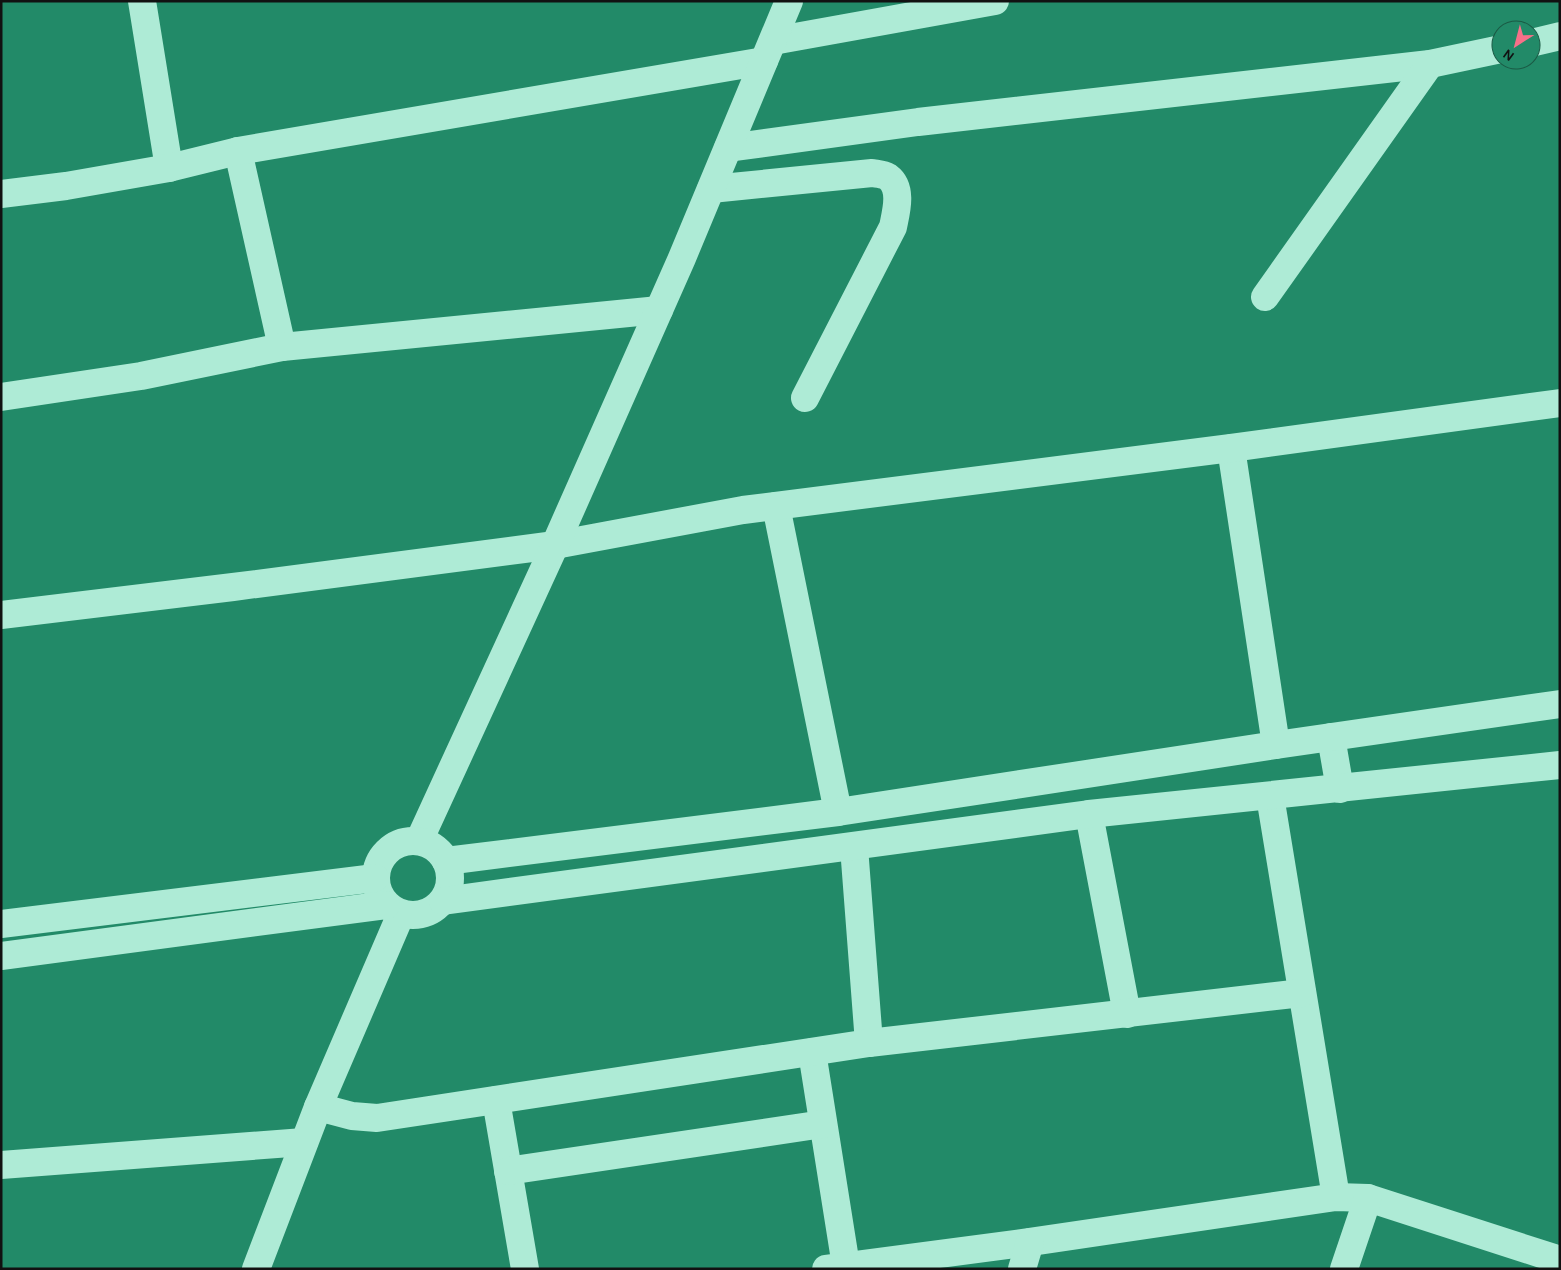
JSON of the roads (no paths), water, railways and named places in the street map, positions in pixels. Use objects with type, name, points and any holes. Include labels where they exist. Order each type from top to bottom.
[{"type":"street","points":[[142,1],[168,168]]},
{"type":"street","points":[[419,841],[555,545],[659,310],[789,1]]},
{"type":"street","points":[[1,194],[66,186],[168,168],[238,151],[768,51],[995,1]]},
{"type":"street","points":[[1541,41],[1560,36]]},
{"type":"street","points":[[728,148],[918,122],[1430,64],[1491,51]]},
{"type":"street","points":[[1265,296],[1430,64]]},
{"type":"street","points":[[238,151],[282,348]]},
{"type":"street","points":[[711,189],[872,173],[886,176],[891,180],[897,191],[897,207],[893,228],[805,398]]},
{"type":"street","points":[[1,397],[141,376],[282,348],[659,310]]},
{"type":"street","points":[[1,615],[555,545],[743,510],[1231,448],[1560,403]]},
{"type":"street","points":[[1231,448],[1276,745]]},
{"type":"street","points":[[776,506],[838,812]]},
{"type":"street","points":[[446,861],[838,812],[1560,704]]},
{"type":"street","points":[[1331,737],[1340,789]]},
{"type":"street","points":[[443,900],[854,847],[1090,814],[1560,765]]},
{"type":"street","points":[[1270,796],[1336,1197]]},
{"type":"street","points":[[1090,814],[1127,1014]]},
{"type":"street","points":[[1,956],[394,910],[412,916],[424,914],[435,909],[443,900],[449,888],[450,874],[446,861],[430,845],[419,841],[406,841],[394,845],[384,854],[377,865],[375,878],[377,893],[394,910]]},
{"type":"street","points":[[854,847],[869,1043]]},
{"type":"street","points":[[1,924],[375,878]]},
{"type":"street","points":[[256,1269],[394,910]]},
{"type":"street","points":[[318,1107],[352,1116],[377,1118],[869,1043],[1302,993]]},
{"type":"street","points":[[812,1052],[823,1124],[836,1268],[1030,1242],[1336,1197],[1368,1198],[1560,1260]]},
{"type":"street","points":[[496,1100],[525,1269]]},
{"type":"street","points":[[508,1171],[823,1124]]},
{"type":"street","points":[[1,1165],[304,1142]]},
{"type":"street","points":[[1344,1269],[1368,1198]]},
{"type":"street","points":[[1022,1269],[1030,1242]]}]
